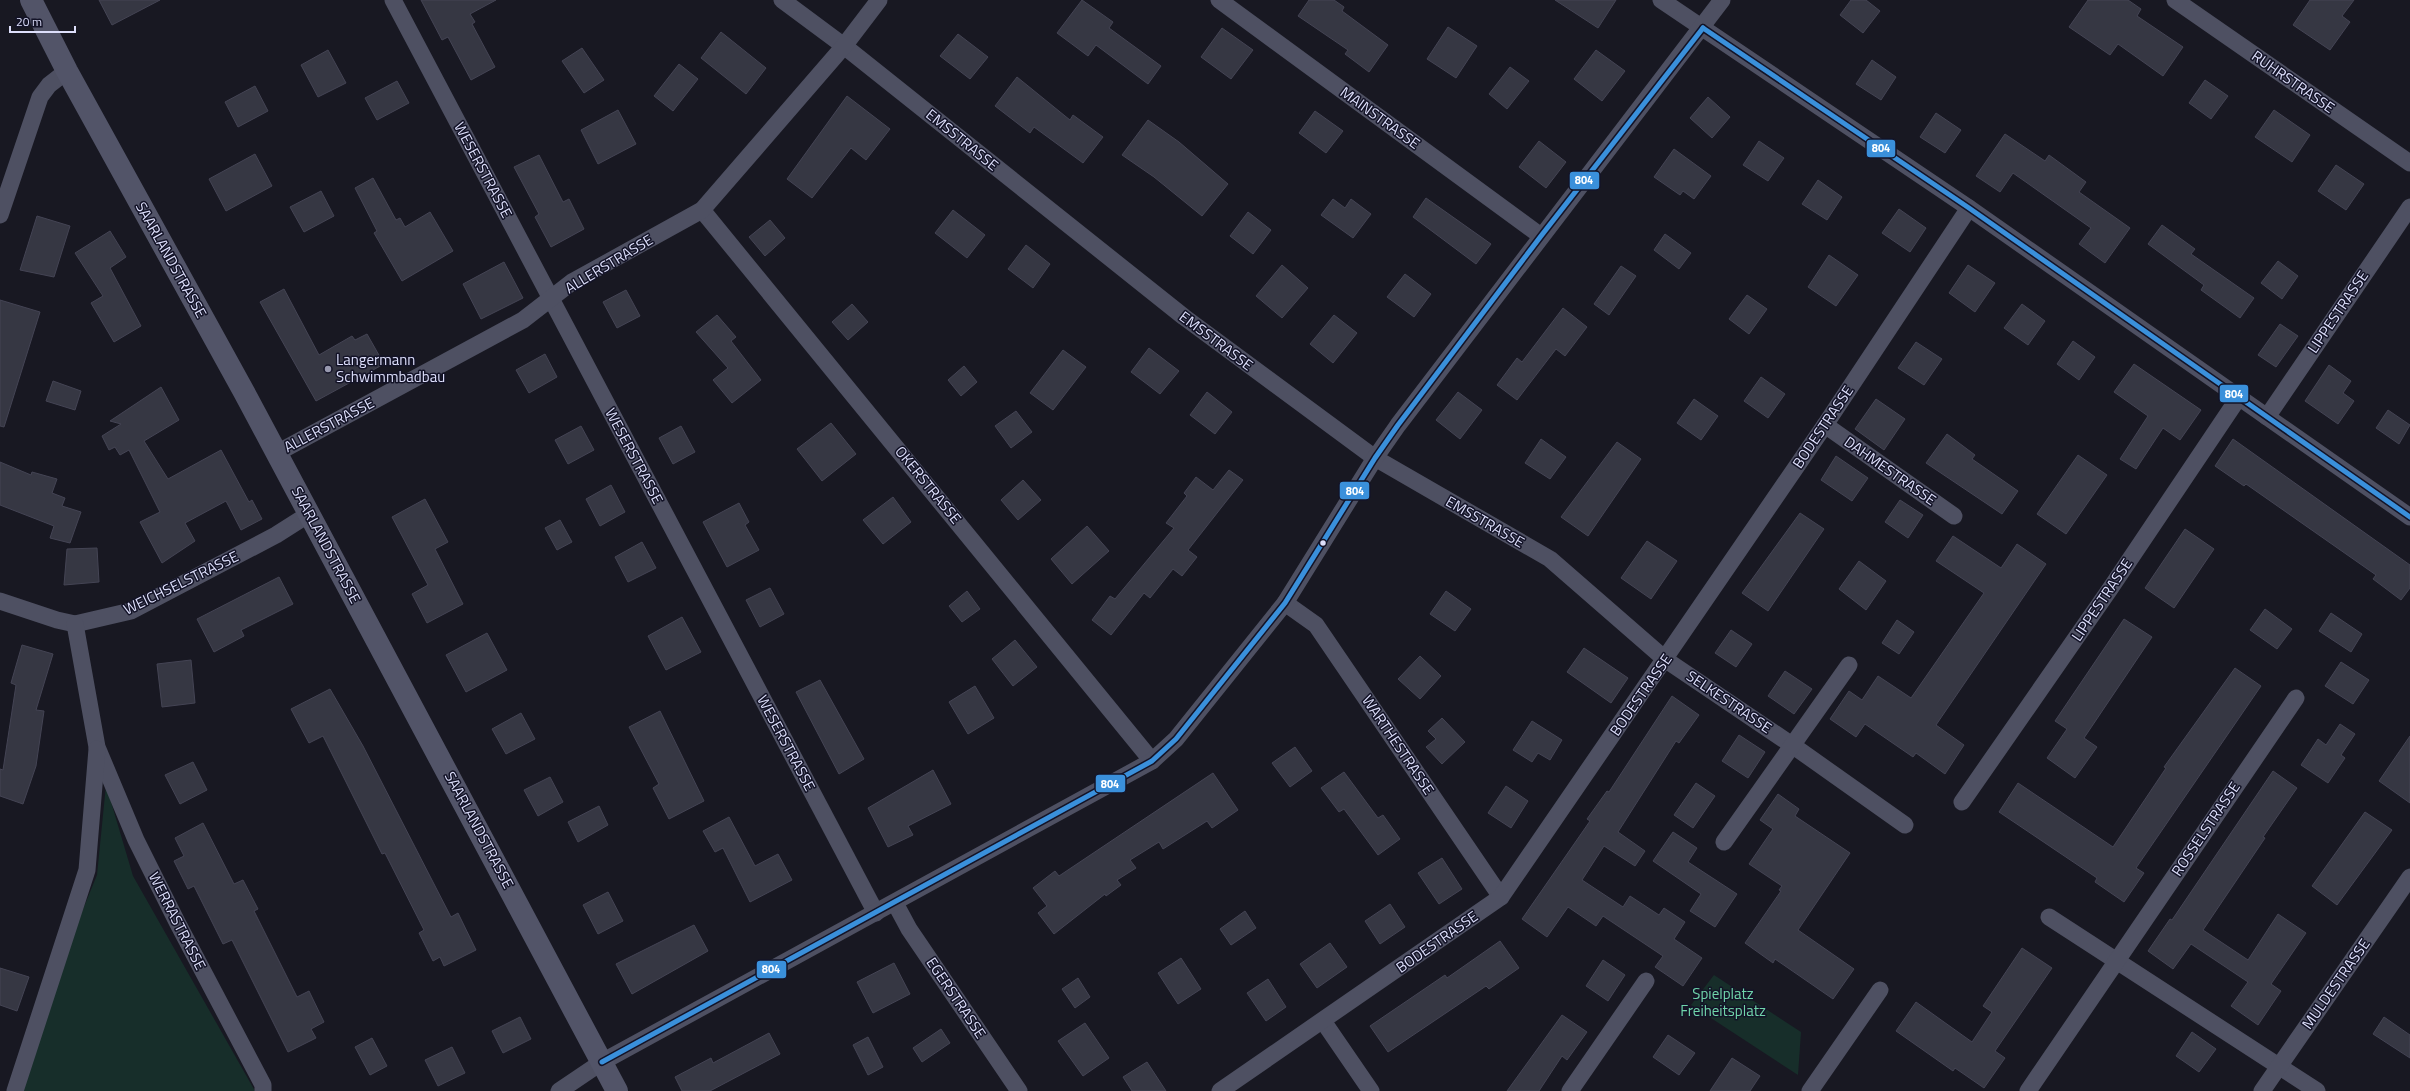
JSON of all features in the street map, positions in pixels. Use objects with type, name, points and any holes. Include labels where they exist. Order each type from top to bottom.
[{"type":"street","name":"SAARLANDSTRASSE","points":[[31,0],[67,71],[277,453],[617,1091]]},
{"type":"street","name":"WESERSTRASSE","points":[[393,0],[876,912]]},
{"type":"street","name":"EMSSTRASSE","points":[[782,0],[844,46],[1184,317],[1375,458],[1550,559],[1666,660]]},
{"type":"street","name":"ALLERSTRASSE","points":[[277,453],[523,320],[552,300],[572,282],[702,210],[844,46],[879,0]]},
{"type":"street","name":"MAINSTRASSE","points":[[1219,0],[1540,236]]},
{"type":"street","points":[[1661,0],[1969,208],[2410,517]]},
{"type":"street","points":[[559,1091],[602,1062],[1152,761],[1176,739],[1285,602],[1375,458],[1540,236],[1703,28],[1722,0]]},
{"type":"street","name":"RUHRSTRASSE","points":[[2175,0],[2410,163]]},
{"type":"street","points":[[0,215],[40,97],[49,85],[67,71]]},
{"type":"street","name":"LIPPESTRASSE","points":[[2267,417],[2410,207]]},
{"type":"street","name":"BODESTRASSE","points":[[1220,1091],[1501,897],[1666,660],[1825,425],[1969,208]]},
{"type":"street","name":"OKERSTRASSE","points":[[702,210],[1152,761]]},
{"type":"street","name":"LIPPESTRASSE","points":[[1962,802],[2110,589],[2239,397]]},
{"type":"street","name":"DAHMESTRASSE","points":[[1825,425],[1954,516]]},
{"type":"street","name":"WEICHSELSTRASSE","points":[[0,601],[57,620],[75,624],[131,611],[276,535],[309,514]]},
{"type":"street","name":"WARTHESTRASSE","points":[[1285,602],[1316,625],[1501,897]]},
{"type":"street","name":"WERRASTRASSE","points":[[75,624],[97,747],[136,840],[177,922],[263,1085],[263,1091]]},
{"type":"street","name":"SELKESTRASSE","points":[[1666,660],[1792,745],[1905,825]]},
{"type":"street","points":[[1724,842],[1848,665]]},
{"type":"street","name":"ROSSELSTRASSE","points":[[2028,1091],[2296,698]]},
{"type":"street","name":"WERRASTRASSE","points":[[15,1091],[87,870],[97,747]]},
{"type":"street","name":"MULDESTRASSE","points":[[2262,1091],[2410,878]]},
{"type":"street","name":"EGERSTRASSE","points":[[895,903],[909,929],[1019,1091]]},
{"type":"street","points":[[2049,917],[2278,1068],[2316,1091]]},
{"type":"street","points":[[1570,1091],[1646,981]]},
{"type":"street","points":[[1810,1091],[1880,990]]},
{"type":"street","points":[[1323,1021],[1371,1091]]},
{"type":"green space","points":[[106,785],[133,876],[255,1091],[23,1091],[70,941],[97,875]]},
{"type":"green space","name":"Spielplatz Freiheitsplatz","points":[[1714,975],[1801,1032],[1798,1075],[1691,1005]]},
{"type":"building","points":[[99,0],[160,0],[112,25]]},
{"type":"building","points":[[421,0],[496,0],[470,14],[475,22],[472,24],[495,67],[471,80],[448,37],[442,40]]},
{"type":"building","points":[[1082,0],[1113,22],[1109,28],[1161,66],[1148,84],[1096,45],[1088,56],[1057,33]]},
{"type":"building","points":[[1309,0],[1334,0],[1344,7],[1342,11],[1388,45],[1369,72],[1345,54],[1348,50],[1298,16]]},
{"type":"building","points":[[1555,0],[1616,0],[1598,28]]},
{"type":"building","points":[[1851,0],[1866,0],[1880,11],[1863,33],[1840,15]]},
{"type":"building","points":[[2088,0],[2128,0],[2141,9],[2137,16],[2183,47],[2163,76],[2118,44],[2110,55],[2069,27]]},
{"type":"building","points":[[2310,0],[2354,0],[2342,16],[2350,22],[2330,50],[2293,25]]},
{"type":"building","points":[[1448,27],[1477,46],[1456,78],[1427,59]]},
{"type":"building","points":[[1222,28],[1253,50],[1231,79],[1201,57]]},
{"type":"building","points":[[721,32],[766,68],[746,94],[701,58]]},
{"type":"building","points":[[958,34],[988,57],[970,79],[940,56]]},
{"type":"building","points":[[582,48],[604,80],[584,93],[562,61]]},
{"type":"building","points":[[328,50],[346,83],[318,97],[301,65]]},
{"type":"building","points":[[1596,50],[1625,71],[1602,101],[1574,79]]},
{"type":"building","points":[[1872,60],[1896,77],[1881,100],[1856,84]]},
{"type":"building","points":[[679,64],[698,79],[673,111],[654,96]]},
{"type":"building","points":[[1510,67],[1529,81],[1507,109],[1489,94]]},
{"type":"building","points":[[1017,77],[1070,120],[1073,115],[1103,137],[1083,163],[1034,127],[1030,133],[995,106]]},
{"type":"building","points":[[2205,80],[2228,96],[2211,119],[2189,103]]},
{"type":"building","points":[[397,81],[409,103],[377,120],[365,98]]},
{"type":"building","points":[[255,86],[268,111],[238,127],[225,102]]},
{"type":"building","points":[[847,96],[890,129],[866,160],[851,148],[812,198],[787,179]]},
{"type":"building","points":[[1708,97],[1730,117],[1712,138],[1690,118]]},
{"type":"building","points":[[618,110],[636,144],[598,164],[581,130]]},
{"type":"building","points":[[2274,110],[2310,135],[2292,162],[2255,137]]},
{"type":"building","points":[[1315,111],[1343,131],[1326,153],[1299,133]]},
{"type":"building","points":[[1936,113],[1961,130],[1945,153],[1920,137]]},
{"type":"building","points":[[1148,120],[1179,142],[1228,184],[1202,216],[1154,177],[1122,155]]},
{"type":"building","points":[[2005,134],[2045,161],[2049,155],[2086,182],[2079,192],[2130,228],[2105,263],[2079,244],[2091,228],[2013,173],[2000,192],[1976,176]]},
{"type":"building","points":[[1539,141],[1566,162],[1546,188],[1519,167]]},
{"type":"building","points":[[1759,141],[1784,158],[1768,181],[1743,165]]},
{"type":"building","points":[[1674,149],[1711,176],[1694,199],[1683,191],[1680,195],[1654,177]]},
{"type":"building","points":[[255,154],[272,186],[226,211],[209,179]]},
{"type":"building","points":[[539,155],[563,202],[569,199],[584,229],[551,247],[535,217],[539,214],[514,167]]},
{"type":"building","points":[[2336,165],[2364,184],[2346,210],[2318,191]]},
{"type":"building","points":[[373,178],[396,220],[400,218],[405,227],[430,212],[453,251],[402,281],[374,233],[377,231],[355,188]]},
{"type":"building","points":[[1818,180],[1842,197],[1827,220],[1802,204]]},
{"type":"building","points":[[321,191],[334,216],[304,232],[290,207]]},
{"type":"building","points":[[1426,198],[1491,244],[1476,264],[1413,217]]},
{"type":"building","points":[[1333,199],[1345,208],[1351,199],[1371,214],[1353,238],[1321,215]]},
{"type":"building","points":[[1899,209],[1926,228],[1910,252],[1882,233]]},
{"type":"building","points":[[953,210],[985,235],[967,258],[935,233]]},
{"type":"building","points":[[1248,212],[1271,230],[1253,254],[1230,236]]},
{"type":"building","points":[[37,216],[70,226],[54,277],[20,270]]},
{"type":"building","points":[[770,220],[785,238],[765,256],[749,237]]},
{"type":"building","points":[[2162,225],[2195,249],[2191,254],[2254,298],[2240,318],[2201,290],[2204,285],[2148,244]]},
{"type":"building","points":[[110,231],[126,257],[110,268],[141,326],[114,342],[91,303],[103,296],[75,253]]},
{"type":"building","points":[[1665,234],[1691,253],[1679,269],[1654,250]]},
{"type":"building","points":[[1026,245],[1050,264],[1033,288],[1008,269]]},
{"type":"building","points":[[1829,255],[1858,275],[1836,306],[1808,287]]},
{"type":"building","points":[[2278,261],[2298,276],[2282,299],[2261,283]]},
{"type":"building","points":[[504,262],[523,298],[481,319],[463,284]]},
{"type":"building","points":[[1282,265],[1308,288],[1282,318],[1256,296]]},
{"type":"building","points":[[1968,265],[1995,283],[1975,312],[1949,293]]},
{"type":"building","points":[[1621,266],[1636,276],[1609,315],[1594,304]]},
{"type":"building","points":[[1405,274],[1431,294],[1414,317],[1387,297]]},
{"type":"building","points":[[284,289],[319,355],[352,336],[355,340],[367,334],[384,364],[316,401],[260,302]]},
{"type":"building","points":[[626,290],[640,316],[617,328],[603,302]]},
{"type":"building","points":[[1747,295],[1767,309],[1749,334],[1729,319]]},
{"type":"building","points":[[0,300],[40,312],[4,427],[0,426]]},
{"type":"building","points":[[852,304],[868,322],[848,340],[832,322]]},
{"type":"building","points":[[2022,304],[2045,321],[2028,345],[2004,328]]},
{"type":"building","points":[[1563,308],[1587,327],[1565,356],[1556,349],[1517,400],[1497,385],[1517,358],[1522,362]]},
{"type":"building","points":[[717,315],[736,337],[731,341],[761,380],[732,403],[713,380],[728,368],[696,332]]},
{"type":"building","points":[[1334,315],[1357,333],[1333,363],[1310,344]]},
{"type":"building","points":[[2280,324],[2298,336],[2276,367],[2258,355]]},
{"type":"building","points":[[2073,341],[2095,357],[2079,380],[2057,364]]},
{"type":"building","points":[[1916,342],[1942,359],[1924,385],[1898,368]]},
{"type":"building","points":[[1149,348],[1179,371],[1160,394],[1131,372]]},
{"type":"building","points":[[1063,350],[1086,367],[1053,410],[1030,393]]},
{"type":"building","points":[[545,354],[557,377],[529,393],[516,370]]},
{"type":"building","points":[[2134,364],[2201,410],[2180,440],[2163,428],[2136,469],[2120,459],[2148,416],[2114,392]]},
{"type":"building","points":[[2329,365],[2351,381],[2343,393],[2354,401],[2338,424],[2305,401]]},
{"type":"building","points":[[964,366],[977,382],[961,396],[948,380]]},
{"type":"building","points":[[1761,377],[1785,394],[1768,418],[1744,401]]},
{"type":"building","points":[[53,381],[81,391],[75,410],[46,401]]},
{"type":"building","points":[[161,387],[179,420],[144,441],[168,479],[221,450],[249,502],[252,500],[262,519],[241,530],[226,501],[185,523],[195,541],[162,563],[140,522],[160,512],[129,450],[120,455],[115,447],[109,450],[102,436],[121,424],[110,421]]},
{"type":"building","points":[[1207,392],[1232,412],[1215,434],[1190,415]]},
{"type":"building","points":[[1458,392],[1482,410],[1460,439],[1436,420]]},
{"type":"building","points":[[1694,399],[1718,416],[1701,440],[1677,423]]},
{"type":"building","points":[[1876,399],[1905,419],[1884,450],[1855,429]]},
{"type":"building","points":[[2388,410],[2410,425],[2399,444],[2376,428]]},
{"type":"building","points":[[1016,411],[1032,432],[1011,448],[995,426]]},
{"type":"building","points":[[831,423],[856,454],[822,481],[797,449]]},
{"type":"building","points":[[581,426],[594,450],[568,464],[555,440]]},
{"type":"building","points":[[681,426],[695,452],[673,464],[659,438]]},
{"type":"building","points":[[1947,434],[1975,455],[1972,459],[2018,491],[2002,514],[1926,463]]},
{"type":"building","points":[[1541,439],[1566,457],[1550,479],[1525,463]]},
{"type":"building","points":[[2233,439],[2410,565],[2410,588],[2401,600],[2373,579],[2376,575],[2246,484],[2244,486],[2215,466]]},
{"type":"building","points":[[1617,442],[1641,459],[1588,536],[1561,517]]},
{"type":"building","points":[[2078,455],[2107,475],[2066,534],[2037,514]]},
{"type":"building","points":[[1836,456],[1868,478],[1852,501],[1821,480]]},
{"type":"building","points":[[0,462],[31,475],[32,472],[57,479],[52,493],[65,498],[62,506],[81,512],[70,543],[50,538],[54,526],[0,505]]},
{"type":"building","points":[[1229,470],[1243,480],[1188,550],[1197,557],[1182,576],[1173,569],[1150,598],[1144,593],[1111,635],[1092,620],[1110,596],[1115,599],[1174,528],[1166,523],[1187,496],[1184,493],[1196,477],[1213,490]]},
{"type":"building","points":[[1023,480],[1041,500],[1018,520],[1001,500]]},
{"type":"building","points":[[611,485],[625,512],[600,526],[586,499]]},
{"type":"building","points":[[893,497],[911,522],[883,544],[863,520]]},
{"type":"building","points":[[425,499],[448,542],[435,549],[463,604],[427,623],[412,594],[428,585],[392,517]]},
{"type":"building","points":[[1900,500],[1923,515],[1908,538],[1885,522]]},
{"type":"building","points":[[739,503],[749,522],[745,525],[759,550],[727,567],[703,522]]},
{"type":"building","points":[[1800,513],[1824,529],[1768,611],[1742,593]]},
{"type":"building","points":[[560,520],[572,542],[557,550],[545,528]]},
{"type":"building","points":[[1087,526],[1109,551],[1072,584],[1051,559]]},
{"type":"building","points":[[2185,529],[2214,549],[2174,608],[2145,588]]},
{"type":"building","points":[[1953,536],[2001,568],[2017,544],[2046,564],[1936,725],[1964,745],[1945,774],[1916,753],[1913,757],[1865,724],[1856,737],[1830,719],[1849,691],[1862,700],[1878,676],[1911,698],[1984,593],[1936,561]]},
{"type":"building","points":[[1647,541],[1677,561],[1651,599],[1621,578]]},
{"type":"building","points":[[642,542],[656,568],[628,582],[615,557]]},
{"type":"building","points":[[97,548],[99,582],[64,585],[67,549]]},
{"type":"building","points":[[1859,561],[1886,581],[1866,610],[1839,589]]},
{"type":"building","points":[[279,577],[293,604],[241,630],[244,636],[214,652],[197,619]]},
{"type":"building","points":[[770,588],[784,614],[760,627],[746,600]]},
{"type":"building","points":[[967,591],[980,609],[962,622],[949,606]]},
{"type":"building","points":[[1446,591],[1471,609],[1455,631],[1430,614]]},
{"type":"building","points":[[2265,609],[2292,629],[2277,649],[2250,630]]},
{"type":"building","points":[[2331,613],[2362,634],[2351,652],[2319,631]]},
{"type":"building","points":[[682,617],[701,652],[666,670],[648,636]]},
{"type":"building","points":[[2124,619],[2152,637],[2084,738],[2097,747],[2075,778],[2047,758],[2067,729],[2055,721]]},
{"type":"building","points":[[1897,620],[1914,632],[1899,654],[1882,643]]},
{"type":"building","points":[[1731,630],[1752,644],[1736,667],[1715,653]]},
{"type":"building","points":[[487,633],[507,670],[466,692],[446,655]]},
{"type":"building","points":[[1015,640],[1037,667],[1013,686],[992,659]]},
{"type":"building","points":[[22,645],[53,654],[36,710],[44,711],[36,766],[23,804],[0,796],[0,769],[3,770],[16,685],[11,683]]},
{"type":"building","points":[[1584,648],[1628,678],[1611,703],[1567,672]]},
{"type":"building","points":[[1420,656],[1441,676],[1420,699],[1398,679]]},
{"type":"building","points":[[191,660],[195,703],[162,707],[157,664]]},
{"type":"building","points":[[2341,662],[2369,680],[2353,704],[2325,686]]},
{"type":"building","points":[[2235,668],[2261,686],[2136,868],[2144,873],[2124,902],[2095,882],[2097,878],[1999,812],[2018,783],[2113,847],[2166,768],[2164,767]]},
{"type":"building","points":[[1785,671],[1812,689],[1794,714],[1768,696]]},
{"type":"building","points":[[820,680],[864,759],[839,774],[796,692]]},
{"type":"building","points":[[975,686],[994,718],[968,734],[949,702]]},
{"type":"building","points":[[330,689],[363,746],[451,917],[458,913],[476,950],[444,966],[440,957],[433,961],[419,933],[424,930],[385,853],[382,854],[323,736],[309,743],[291,709]]},
{"type":"building","points":[[1672,696],[1699,715],[1679,743],[1676,741],[1618,832],[1645,851],[1635,866],[1604,846],[1582,880],[1623,907],[1630,896],[1659,915],[1664,908],[1685,922],[1674,939],[1702,958],[1683,986],[1655,967],[1663,956],[1603,916],[1596,926],[1568,907],[1547,937],[1522,919],[1590,821],[1587,819],[1607,791],[1609,792]]},
{"type":"building","points":[[660,711],[704,801],[669,819],[653,788],[659,784],[629,727]]},
{"type":"building","points":[[521,713],[535,739],[506,754],[492,729]]},
{"type":"building","points":[[1442,718],[1465,742],[1442,764],[1426,747],[1436,739],[1428,731]]},
{"type":"building","points":[[1532,721],[1562,740],[1550,760],[1538,753],[1532,762],[1513,750]]},
{"type":"building","points":[[2340,724],[2355,734],[2341,755],[2345,758],[2328,783],[2301,765],[2318,739],[2326,745]]},
{"type":"building","points":[[1739,735],[1765,752],[1748,778],[1722,761]]},
{"type":"building","points":[[2410,736],[2410,803],[2379,781]]},
{"type":"building","points":[[1295,747],[1312,771],[1290,787],[1272,763]]},
{"type":"building","points":[[193,762],[207,790],[180,804],[165,775]]},
{"type":"building","points":[[933,770],[951,804],[908,826],[913,835],[888,847],[868,808]]},
{"type":"building","points":[[2273,771],[2297,788],[2263,837],[2265,838],[2203,930],[2248,960],[2278,914],[2306,933],[2271,984],[2281,991],[2258,1025],[2231,1006],[2248,982],[2191,944],[2173,969],[2148,951],[2170,919],[2172,920]]},
{"type":"building","points":[[1344,772],[1378,818],[1383,815],[1400,839],[1378,855],[1344,809],[1339,812],[1321,788]]},
{"type":"building","points":[[1213,773],[1238,810],[1212,828],[1207,821],[1163,849],[1159,842],[1130,860],[1136,868],[1117,880],[1121,885],[1106,896],[1105,894],[1054,934],[1038,913],[1047,906],[1033,888],[1055,871],[1059,876]]},
{"type":"building","points":[[550,777],[563,802],[538,816],[524,790]]},
{"type":"building","points":[[1696,783],[1715,796],[1693,828],[1674,815]]},
{"type":"building","points":[[1506,786],[1528,801],[1511,828],[1488,813]]},
{"type":"building","points":[[1778,794],[1799,809],[1795,816],[1850,853],[1798,930],[1854,969],[1833,999],[1775,959],[1773,963],[1745,943],[1781,891],[1779,890],[1782,886],[1749,864],[1773,829],[1760,820]]},
{"type":"building","points":[[599,806],[608,825],[578,842],[568,822]]},
{"type":"building","points":[[2365,812],[2392,830],[2337,905],[2312,886]]},
{"type":"building","points":[[729,817],[755,866],[778,854],[792,880],[750,902],[723,848],[715,852],[703,831]]},
{"type":"building","points":[[203,823],[234,884],[243,880],[258,909],[254,911],[297,997],[309,991],[324,1022],[311,1029],[316,1038],[288,1052],[232,940],[223,944],[194,886],[188,889],[174,861],[184,856],[175,838]]},
{"type":"building","points":[[1673,832],[1697,848],[1688,862],[1737,894],[1715,927],[1690,911],[1701,894],[1653,861]]},
{"type":"building","points":[[1442,858],[1462,889],[1439,904],[1418,873]]},
{"type":"building","points":[[608,892],[623,921],[598,934],[583,905]]},
{"type":"building","points":[[1390,904],[1405,927],[1380,944],[1365,921]]},
{"type":"building","points":[[1245,911],[1256,928],[1231,945],[1220,929]]},
{"type":"building","points":[[694,925],[708,951],[632,994],[616,964]]},
{"type":"building","points":[[1500,941],[1519,968],[1489,989],[1486,986],[1388,1052],[1370,1026],[1445,975],[1447,978]]},
{"type":"building","points":[[1330,943],[1347,967],[1317,988],[1300,964]]},
{"type":"building","points":[[2022,948],[2052,968],[1995,1051],[2005,1058],[1984,1088],[1955,1068],[1953,1071],[1896,1031],[1916,1002],[1972,1042],[1992,1012],[1983,1006]]},
{"type":"building","points":[[1181,958],[1201,989],[1178,1004],[1158,973]]},
{"type":"building","points":[[1603,960],[1625,975],[1608,1001],[1586,986]]},
{"type":"building","points":[[894,963],[910,994],[873,1013],[857,982]]},
{"type":"building","points":[[0,968],[29,977],[17,1011],[0,1005]]},
{"type":"building","points":[[1078,978],[1090,997],[1075,1008],[1062,989]]},
{"type":"building","points":[[1268,979],[1286,1007],[1266,1021],[1247,993]]},
{"type":"building","points":[[1562,1015],[1587,1032],[1567,1060],[1562,1056],[1539,1091],[1507,1091]]},
{"type":"building","points":[[520,1017],[531,1039],[503,1053],[492,1031]]},
{"type":"building","points":[[2384,1017],[2410,1035],[2410,1058],[2373,1034]]},
{"type":"building","points":[[1085,1023],[1109,1058],[1083,1076],[1058,1041]]},
{"type":"building","points":[[941,1029],[950,1043],[922,1062],[913,1048]]},
{"type":"building","points":[[2192,1032],[2216,1049],[2199,1072],[2176,1056]]},
{"type":"building","points":[[769,1033],[780,1054],[710,1091],[682,1091],[675,1077],[711,1058],[713,1063]]},
{"type":"building","points":[[1668,1035],[1695,1053],[1679,1075],[1653,1057]]},
{"type":"building","points":[[868,1037],[883,1067],[868,1075],[853,1045]]},
{"type":"building","points":[[372,1038],[387,1066],[370,1075],[355,1047]]},
{"type":"building","points":[[452,1047],[465,1073],[438,1086],[425,1060]]},
{"type":"building","points":[[1732,1058],[1760,1076],[1750,1091],[1710,1091]]},
{"type":"building","points":[[1147,1062],[1166,1091],[1132,1091],[1123,1077]]},
{"type":"transit line","name":"804","points":[[1703,28],[1969,208],[2410,517]]},
{"type":"transit line","name":"804","points":[[602,1062],[1152,761],[1176,739],[1285,603],[1375,458],[1398,425],[1541,236],[1703,28]]},
{"type":"place","name":"Langermann Schwimmbadbau","points":[[328,369]]}]
